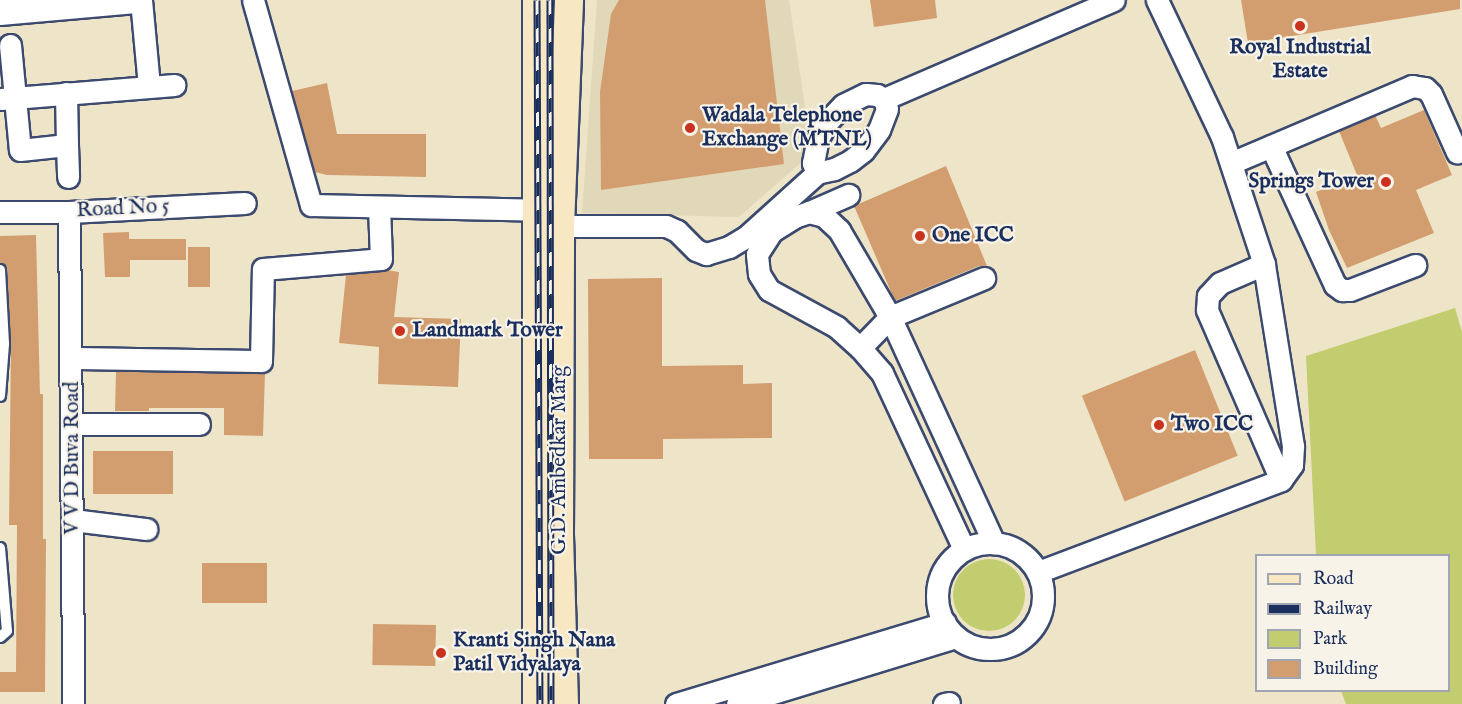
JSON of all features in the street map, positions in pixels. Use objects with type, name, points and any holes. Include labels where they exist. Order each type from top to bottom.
[{"type":"main road","name":"G.D. Ambedkar Marg","points":[[537,0],[553,216]]},
{"type":"main road","name":"G.D. Ambedkar Marg","points":[[537,704],[548,535],[553,216],[569,0]]},
{"type":"main road","name":"G.D. Ambedkar Marg","points":[[548,535],[564,704]]},
{"type":"street","points":[[0,12],[140,0],[148,87]]},
{"type":"street","points":[[253,0],[311,206],[553,216],[666,226],[677,231],[696,250],[706,254],[729,247],[747,237],[818,173],[834,169],[863,151],[885,119],[887,110],[884,99],[877,94],[866,94],[843,105],[819,138],[813,163],[818,173]]},
{"type":"street","points":[[884,99],[1114,0]]},
{"type":"street","points":[[1038,572],[1281,480],[1292,465],[1293,446],[1264,264],[1222,138],[1157,0]]},
{"type":"street","points":[[10,45],[7,98],[10,151],[67,146]]},
{"type":"street","points":[[7,98],[174,85]]},
{"type":"street","points":[[1231,163],[1412,86],[1419,86],[1431,94],[1457,152]]},
{"type":"street","points":[[66,93],[68,177]]},
{"type":"street","points":[[1271,146],[1335,285],[1342,290],[1350,290],[1415,264]]},
{"type":"street","points":[[850,198],[817,214],[794,217],[772,231],[757,254],[759,274],[769,290],[837,327],[882,373],[964,549]]},
{"type":"street","name":"Road No 5","points":[[0,212],[69,212],[245,203]]},
{"type":"street","points":[[72,358],[261,361],[263,269],[381,259],[379,208]]},
{"type":"street","name":"V V D Buva Road","points":[[69,212],[72,358],[73,704]]},
{"type":"street","points":[[817,214],[839,230],[890,317],[994,543]]},
{"type":"street","points":[[1264,264],[1220,284],[1208,296],[1207,310],[1281,480]]},
{"type":"street","points":[[860,348],[890,317],[984,278]]},
{"type":"street","points":[[902,415],[930,404]]},
{"type":"street","points":[[72,424],[199,424]]},
{"type":"street","points":[[73,520],[146,529]]},
{"type":"street","points":[[985,542],[1004,544],[1021,551],[1038,572],[1044,596],[1041,612],[1034,628],[1021,639],[1006,647],[989,649],[973,647],[950,630],[938,610],[937,591],[941,573],[952,558],[964,549],[985,542]]},
{"type":"street","points":[[676,704],[950,630]]},
{"type":"street","points":[[737,704],[950,630]]},
{"type":"lane","points":[[0,270],[4,344],[0,396]]},
{"type":"lane","points":[[0,548],[7,631],[0,638]]},
{"type":"shaded area","name":"Wadala Telephone Exchange (MTNL)","points":[[597,0],[789,0],[812,153],[739,217],[582,213]]},
{"type":"green space","points":[[1455,308],[1462,332],[1462,704],[1346,704],[1341,692],[1450,692],[1450,554],[1316,554],[1306,356]]},
{"type":"green space","points":[[996,559],[1015,569],[1023,581],[1025,595],[1023,609],[1015,621],[1003,629],[982,631],[963,621],[955,609],[953,588],[963,569],[975,561]]},
{"type":"building","name":"Wadala Telephone Exchange (MTNL)","points":[[619,0],[765,0],[784,164],[601,190],[600,92],[611,14]]},
{"type":"building","points":[[870,0],[935,0],[937,18],[874,27]]},
{"type":"building","name":"Royal Industrial Estate","points":[[1241,0],[1460,0],[1460,9],[1248,43]]},
{"type":"building","points":[[327,83],[337,134],[426,134],[426,177],[327,175],[315,172],[292,91]]},
{"type":"building","name":"Springs Tower","points":[[1424,110],[1452,175],[1416,190],[1434,233],[1347,268],[1329,230],[1316,192],[1357,175],[1339,131],[1375,115],[1381,128]]},
{"type":"building","name":"One ICC","points":[[946,166],[987,266],[979,266],[895,301],[854,206]]},
{"type":"building","points":[[129,232],[129,239],[186,239],[186,260],[130,260],[130,277],[105,277],[103,233]]},
{"type":"building","points":[[36,235],[40,394],[43,394],[43,539],[46,539],[45,692],[0,692],[0,672],[16,672],[17,525],[9,525],[11,344],[7,266],[0,263],[0,236]]},
{"type":"building","points":[[188,247],[210,247],[210,287],[188,287]]},
{"type":"building","name":"Landmark Tower","points":[[386,270],[399,272],[394,317],[461,319],[458,387],[378,384],[379,347],[339,343],[346,275]]},
{"type":"building","points":[[662,278],[662,366],[743,365],[743,384],[772,383],[772,438],[663,439],[663,459],[589,459],[588,279]]},
{"type":"building","name":"Two ICC","points":[[1195,350],[1238,456],[1125,501],[1082,396]]},
{"type":"building","points":[[116,371],[265,373],[263,436],[224,435],[224,408],[149,408],[149,411],[115,411]]},
{"type":"building","points":[[93,451],[173,451],[173,494],[93,494]]},
{"type":"building","points":[[202,563],[267,563],[267,603],[202,603]]},
{"type":"building","points":[[373,624],[436,625],[435,666],[372,665]]},
{"type":"railway","points":[[537,0],[540,704]]},
{"type":"railway","points":[[550,0],[551,704]]},
{"type":"place","name":"Royal Industrial Estate","points":[[1300,26]]},
{"type":"place","name":"Wadala Telephone Exchange (MTNL)","points":[[690,128]]},
{"type":"place","name":"Springs Tower","points":[[1386,182]]},
{"type":"place","name":"One ICC","points":[[920,236]]},
{"type":"place","name":"Landmark Tower","points":[[400,331]]},
{"type":"place","name":"Two ICC","points":[[1159,425]]},
{"type":"place","name":"Kranti Singh Nana Patil Vidyalaya","points":[[441,653]]}]
